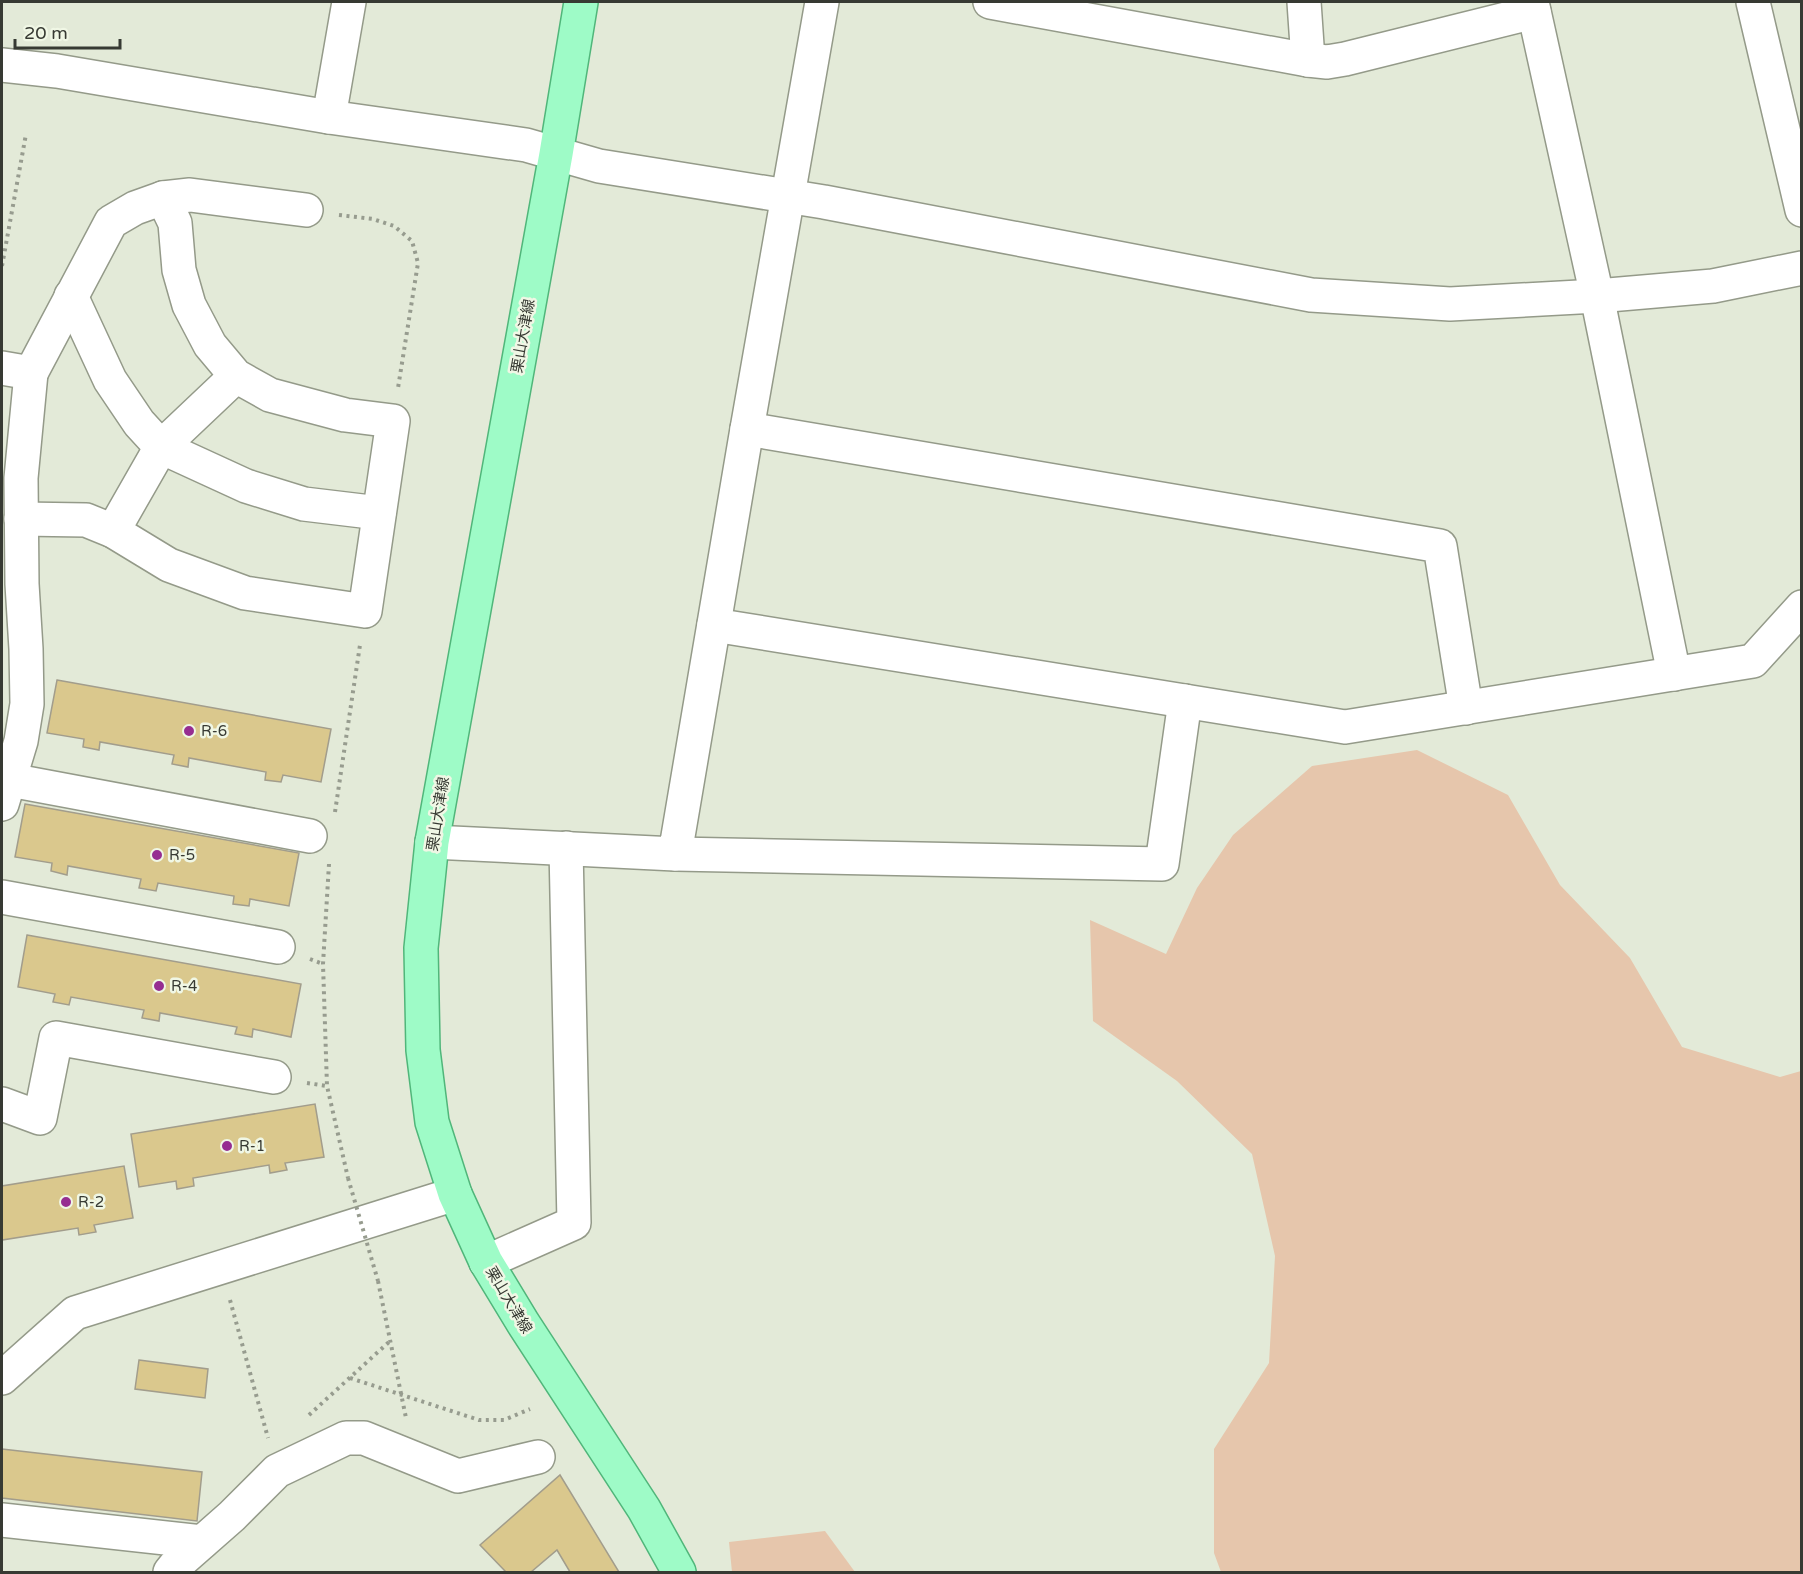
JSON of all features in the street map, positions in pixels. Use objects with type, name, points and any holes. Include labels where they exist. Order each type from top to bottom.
[{"type":"main road","name":"栗山大津線","points":[[581,2],[556,154],[432,842],[421,948],[423,1050],[432,1122],[455,1194],[486,1262],[529,1333],[644,1509],[679,1572]]},
{"type":"street","points":[[329,117],[349,2]]},
{"type":"street","points":[[675,854],[822,2]]},
{"type":"street","points":[[990,2],[1327,62],[1533,7],[1597,296],[1674,674]]},
{"type":"street","points":[[1304,2],[1308,60]]},
{"type":"street","points":[[1759,3],[1802,210]]},
{"type":"street","points":[[2,65],[57,71],[329,117],[526,145],[599,166],[835,204],[1311,295],[1450,304],[1597,296],[1713,286],[1802,268]]},
{"type":"street","points":[[306,210],[190,195],[163,198],[135,208],[111,222],[71,296],[16,371],[27,704],[21,741],[6,792],[322,826]]},
{"type":"street","points":[[21,519],[86,520],[113,531],[169,565],[245,593],[365,611],[393,421],[345,415],[270,395],[236,376],[210,345],[189,305],[179,270],[175,223],[163,198]]},
{"type":"street","points":[[71,296],[111,380],[139,423],[161,447],[246,486],[304,504],[379,513]]},
{"type":"street","points":[[113,531],[161,447],[236,376]]},
{"type":"street","points":[[747,429],[1440,546],[1466,708]]},
{"type":"street","points":[[714,625],[1345,727],[1753,661],[1802,607]]},
{"type":"street","points":[[432,842],[675,854],[1162,864],[1185,701]]},
{"type":"street","points":[[486,1262],[574,1223],[566,848]]},
{"type":"street","points":[[2,897],[278,947]]},
{"type":"street","points":[[2,1104],[40,1118],[56,1038],[274,1077]]},
{"type":"street","points":[[2,1378],[75,1313],[455,1194]]},
{"type":"street","points":[[170,1572],[232,1516],[277,1471],[346,1438],[364,1438],[458,1476],[538,1457]]},
{"type":"street","points":[[2,1520],[202,1542]]},
{"type":"path","points":[[2,266],[26,134]]},
{"type":"path","points":[[306,210],[373,219],[394,226],[412,241],[418,263],[393,421]]},
{"type":"path","points":[[322,826],[365,611]]},
{"type":"path","points":[[329,862],[323,964],[327,1086],[348,1178],[378,1281],[414,1458]]},
{"type":"path","points":[[220,1268],[277,1471]]},
{"type":"path","points":[[349,1378],[479,1420],[504,1420],[530,1408]]},
{"type":"shaded area","points":[[1417,750],[1508,795],[1560,885],[1630,958],[1682,1047],[1780,1077],[1801,1071],[1801,1572],[1221,1572],[1214,1553],[1214,1449],[1269,1363],[1275,1256],[1252,1154],[1177,1081],[1093,1021],[1090,920],[1166,954],[1197,888],[1233,835],[1312,766]]},
{"type":"shaded area","points":[[825,1531],[855,1572],[732,1572],[729,1542]]},
{"type":"building","name":"R-6","points":[[57,680],[331,729],[321,782],[283,775],[281,782],[265,780],[266,772],[189,758],[188,767],[172,764],[174,755],[100,742],[99,750],[83,747],[84,739],[47,733]]},
{"type":"building","name":"R-5","points":[[25,804],[299,853],[289,906],[250,899],[249,906],[233,904],[234,896],[158,883],[156,891],[139,888],[141,879],[68,866],[67,875],[51,871],[52,863],[15,857]]},
{"type":"building","name":"R-4","points":[[27,935],[301,984],[291,1037],[253,1029],[252,1037],[235,1034],[237,1027],[160,1013],[159,1021],[142,1018],[144,1010],[71,997],[69,1005],[53,1002],[55,994],[18,987]]},
{"type":"building","name":"R-1","points":[[315,1104],[324,1157],[285,1163],[287,1170],[270,1173],[269,1165],[193,1178],[194,1186],[177,1189],[176,1181],[139,1187],[131,1134]]},
{"type":"building","name":"R-2","points":[[124,1166],[133,1218],[94,1225],[96,1232],[79,1235],[78,1228],[2,1240],[2,1186]]},
{"type":"building","points":[[139,1360],[208,1369],[205,1398],[135,1389]]},
{"type":"building","points":[[2,1449],[202,1472],[197,1521],[2,1498]]},
{"type":"building","points":[[560,1475],[619,1572],[570,1572],[557,1550],[531,1572],[506,1572],[480,1545]]},
{"type":"place","name":"R-6","points":[[189,731]]},
{"type":"place","name":"R-5","points":[[157,855]]},
{"type":"place","name":"R-4","points":[[159,986]]},
{"type":"place","name":"R-1","points":[[227,1146]]},
{"type":"place","name":"R-2","points":[[66,1202]]}]
